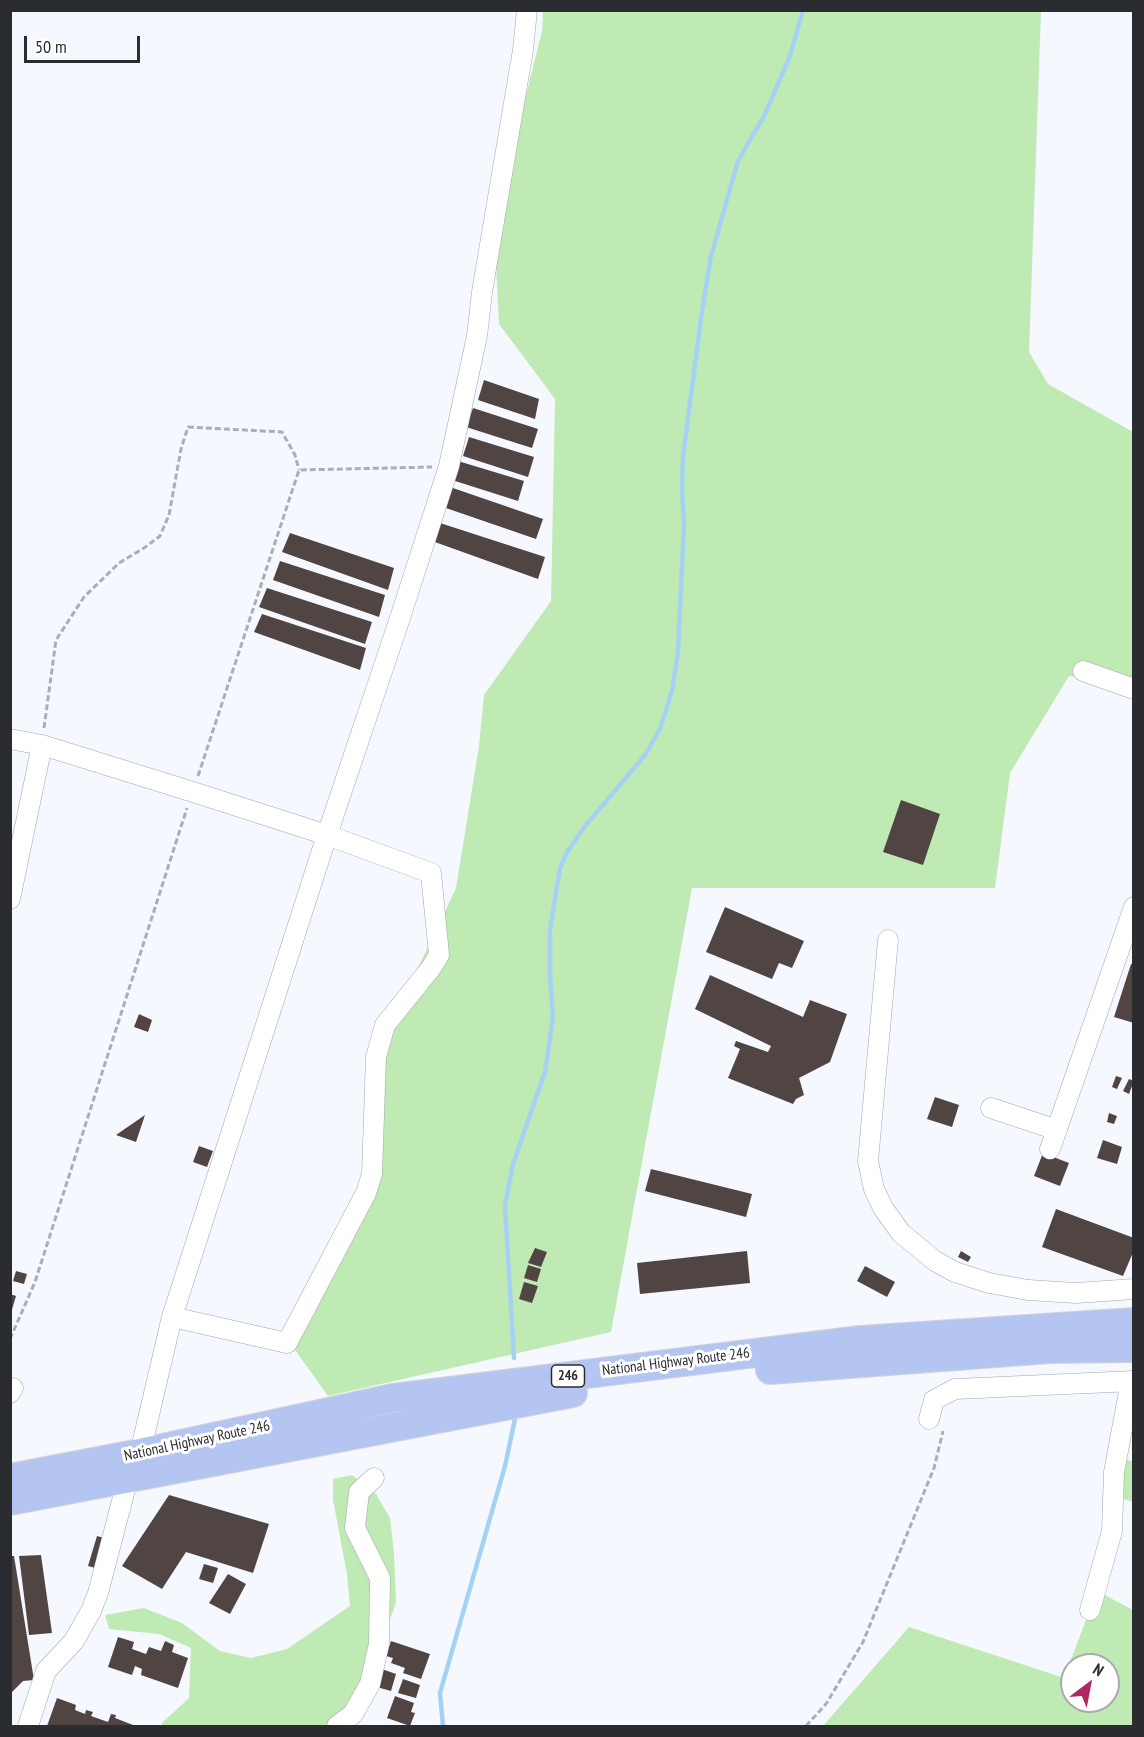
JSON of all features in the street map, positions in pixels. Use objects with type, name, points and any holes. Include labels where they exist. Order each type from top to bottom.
[{"type":"highway","name":"National Highway Route 246","points":[[10,1501],[393,1398],[860,1340],[1134,1322]]},
{"type":"highway","name":"National Highway Route 246","points":[[10,1478],[134,1466],[576,1392],[794,1367],[1050,1349],[1134,1348]]},
{"type":"street","points":[[28,1726],[46,1671],[74,1641],[98,1593],[134,1466],[172,1317],[449,466],[477,336],[482,292],[523,50],[527,10]]},
{"type":"street","points":[[1083,671],[1134,689]]},
{"type":"street","points":[[10,739],[42,745],[193,792],[431,873],[439,955],[385,1025],[376,1057],[372,1174],[366,1193],[287,1343],[172,1317]]},
{"type":"street","points":[[10,899],[42,745]]},
{"type":"street","points":[[1050,1149],[1134,907]]},
{"type":"street","points":[[888,940],[868,1161],[874,1189],[884,1208],[902,1233],[935,1261],[955,1272],[989,1283],[1028,1290],[1076,1293],[1134,1289]]},
{"type":"street","points":[[991,1108],[1057,1130]]},
{"type":"street","points":[[936,1425],[934,1400],[955,1389],[1132,1381],[1129,1423],[1114,1472],[1112,1531],[1090,1610]]},
{"type":"street","points":[[337,1726],[353,1713],[370,1684],[379,1644],[380,1578],[355,1528],[359,1492],[374,1478]]},
{"type":"path","points":[[10,1339],[34,1282],[299,470],[295,455],[282,432],[188,427],[181,449],[169,515],[160,536],[119,563],[84,597],[56,640],[42,745]]},
{"type":"path","points":[[299,470],[449,466]]},
{"type":"path","points":[[806,1726],[826,1704],[863,1642],[934,1468],[936,1425]]},
{"type":"green space","points":[[543,11],[1041,11],[1029,352],[1048,384],[1133,432],[1133,683],[1069,676],[1010,773],[995,888],[692,888],[611,1332],[328,1396],[290,1343],[367,1188],[385,1037],[456,888],[479,746],[484,695],[551,601],[555,399],[499,324],[494,224],[542,31]]},
{"type":"green space","points":[[1122,1458],[1133,1462],[1133,1502],[1124,1499]]},
{"type":"green space","points":[[352,1475],[376,1494],[390,1518],[396,1603],[375,1659],[337,1726],[161,1726],[189,1698],[191,1648],[159,1634],[109,1629],[105,1615],[144,1608],[182,1623],[220,1651],[251,1658],[287,1649],[350,1606],[347,1574],[333,1500],[333,1479]]},
{"type":"green space","points":[[1097,1591],[1133,1610],[1133,1726],[823,1726],[909,1627],[1060,1677],[1060,1713],[1120,1713],[1120,1653],[1073,1653]]},
{"type":"building","points":[[484,380],[539,399],[535,419],[478,400]]},
{"type":"building","points":[[473,408],[538,429],[532,448],[466,427]]},
{"type":"building","points":[[469,437],[534,457],[528,477],[463,456]]},
{"type":"building","points":[[458,461],[524,481],[518,501],[452,480]]},
{"type":"building","points":[[450,487],[543,519],[536,539],[443,507]]},
{"type":"building","points":[[440,523],[545,557],[538,579],[432,541]]},
{"type":"building","points":[[290,533],[394,568],[388,590],[282,552]]},
{"type":"building","points":[[280,561],[385,595],[379,617],[273,580]]},
{"type":"building","points":[[267,588],[372,622],[365,644],[259,607]]},
{"type":"building","points":[[262,614],[366,648],[360,670],[254,632]]},
{"type":"building","points":[[901,800],[940,814],[923,865],[883,852]]},
{"type":"building","points":[[725,907],[804,941],[792,968],[779,963],[772,979],[706,952]]},
{"type":"building","points":[[1131,964],[1134,965],[1134,1023],[1114,1017]]},
{"type":"building","points":[[710,975],[803,1017],[810,1000],[847,1014],[830,1062],[799,1078],[804,1095],[796,1099],[793,1104],[728,1078],[740,1049],[734,1046],[736,1041],[768,1052],[771,1046],[695,1009]]},
{"type":"building","points":[[139,1014],[152,1020],[148,1032],[134,1027]]},
{"type":"building","points":[[1116,1076],[1122,1078],[1117,1089],[1112,1087]]},
{"type":"building","points":[[1129,1079],[1134,1081],[1129,1094],[1123,1091]]},
{"type":"building","points":[[935,1097],[959,1105],[952,1127],[927,1119]]},
{"type":"building","points":[[1109,1113],[1117,1116],[1114,1124],[1107,1122]]},
{"type":"building","points":[[145,1115],[136,1142],[116,1135]]},
{"type":"building","points":[[1103,1140],[1122,1147],[1117,1164],[1097,1158]]},
{"type":"building","points":[[199,1146],[213,1151],[207,1167],[193,1162]]},
{"type":"building","points":[[1043,1153],[1069,1163],[1060,1186],[1034,1176]]},
{"type":"building","points":[[651,1169],[752,1194],[746,1217],[645,1191]]},
{"type":"building","points":[[1056,1209],[1134,1238],[1134,1250],[1123,1276],[1042,1247]]},
{"type":"building","points":[[535,1248],[547,1252],[541,1267],[528,1263]]},
{"type":"building","points":[[747,1251],[750,1283],[640,1294],[637,1263]]},
{"type":"building","points":[[961,1251],[971,1257],[968,1262],[958,1257]]},
{"type":"building","points":[[528,1265],[541,1269],[537,1282],[524,1278]]},
{"type":"building","points":[[865,1266],[895,1282],[887,1297],[857,1281]]},
{"type":"building","points":[[16,1271],[27,1274],[24,1284],[13,1281]]},
{"type":"building","points":[[524,1282],[538,1286],[532,1303],[519,1299]]},
{"type":"building","points":[[10,1294],[16,1296],[11,1313],[10,1313]]},
{"type":"building","points":[[169,1495],[269,1524],[253,1573],[186,1552],[162,1589],[122,1566]]},
{"type":"building","points":[[97,1536],[108,1539],[99,1569],[88,1566]]},
{"type":"building","points":[[41,1555],[52,1633],[29,1635],[19,1556]]},
{"type":"building","points":[[10,1556],[14,1556],[34,1680],[23,1681],[10,1694]]},
{"type":"building","points":[[204,1564],[218,1568],[213,1583],[199,1579]]},
{"type":"building","points":[[228,1574],[246,1584],[230,1614],[209,1603]]},
{"type":"building","points":[[118,1637],[134,1642],[132,1649],[146,1654],[149,1647],[161,1651],[165,1641],[174,1645],[172,1652],[188,1658],[178,1688],[141,1675],[142,1669],[135,1666],[132,1675],[108,1667]]},
{"type":"building","points":[[391,1641],[430,1654],[421,1679],[403,1673],[405,1668],[391,1663],[393,1658],[386,1656]]},
{"type":"building","points":[[379,1668],[396,1674],[391,1691],[373,1686]]},
{"type":"building","points":[[403,1679],[420,1685],[416,1698],[398,1693]]},
{"type":"building","points":[[395,1696],[414,1703],[411,1712],[415,1713],[410,1726],[387,1718]]},
{"type":"building","points":[[57,1698],[76,1705],[75,1710],[85,1714],[86,1710],[93,1712],[91,1716],[108,1722],[111,1714],[116,1715],[115,1718],[133,1725],[47,1726]]},
{"type":"waterway","points":[[514,1358],[505,1206],[513,1164],[545,1072],[553,1017],[550,930],[560,868],[567,852],[586,825],[645,755],[660,729],[672,691],[678,652],[684,524],[683,456],[711,256],[738,161],[765,114],[790,56],[803,10]]},
{"type":"waterway","points":[[443,1726],[440,1693],[505,1466],[515,1419]]}]
